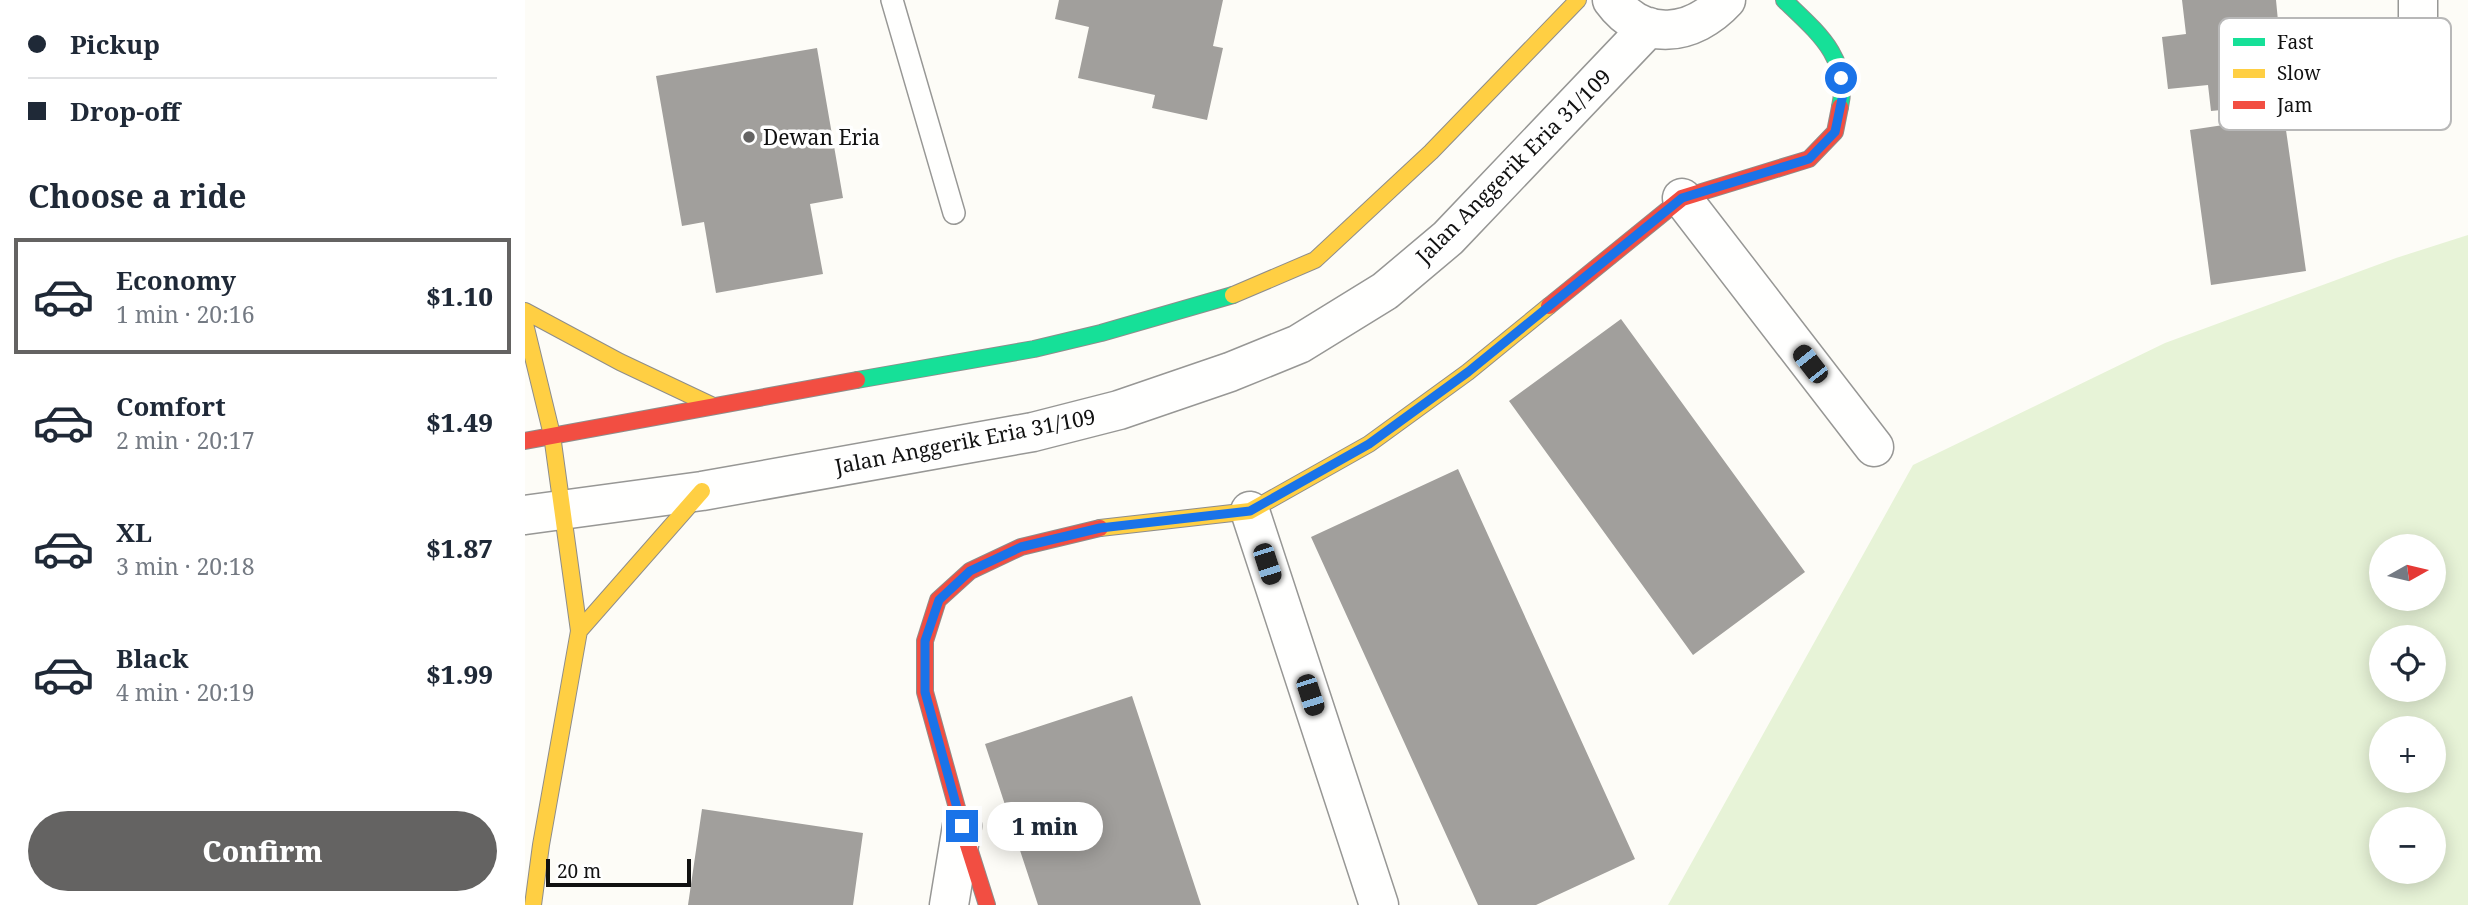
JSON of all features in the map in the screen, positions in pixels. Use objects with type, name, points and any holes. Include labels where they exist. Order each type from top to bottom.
[{"type":"street","points":[[525,441],[711,405],[1034,349],[1237,294],[1315,260],[1431,152],[1578,0]]},
{"type":"street","points":[[1612,0],[1618,9],[1633,20],[1649,27],[1671,30],[1692,25],[1712,15],[1726,0]]},
{"type":"street","points":[[987,905],[925,692],[925,641],[939,600],[970,571],[1021,547],[1100,528],[1250,511],[1369,444],[1468,372],[1682,198],[1809,159],[1835,132],[1843,94],[1838,62],[1821,36],[1784,0]]},
{"type":"street","points":[[2419,0],[2419,18]]},
{"type":"street","name":"Jalan Anggerik Eria 31/109","points":[[525,515],[702,491],[1033,432],[1119,410],[1230,372],[1299,344],[1385,291],[1448,238],[1649,27]]},
{"type":"street","points":[[1682,198],[1874,447]]},
{"type":"street","points":[[525,311],[620,362],[711,405]]},
{"type":"street","points":[[525,324],[552,435],[579,631],[533,905]]},
{"type":"street","points":[[579,631],[702,491]]},
{"type":"street","points":[[1250,511],[1379,905]]},
{"type":"street","points":[[949,905],[962,826]]},
{"type":"lane","points":[[892,0],[954,213]]},
{"type":"green space","points":[[2468,235],[2468,905],[1668,905],[1913,465],[2165,343],[2396,258]]},
{"type":"building","points":[[1059,0],[1223,0],[1213,46],[1223,48],[1207,120],[1152,108],[1155,95],[1078,78],[1089,27],[1055,19]]},
{"type":"building","points":[[2182,0],[2276,0],[2278,18],[2219,18],[2219,110],[2211,111],[2208,85],[2168,89],[2162,37],[2186,34]]},
{"type":"building","name":"Dewan Eria","points":[[817,48],[843,198],[810,204],[823,274],[716,293],[704,222],[682,226],[656,76]]},
{"type":"building","points":[[2219,126],[2219,130],[2286,130],[2306,271],[2211,285],[2190,130]]},
{"type":"building","points":[[1621,319],[1805,572],[1693,655],[1509,401]]},
{"type":"building","points":[[1458,469],[1635,859],[1536,905],[1478,905],[1311,537]]},
{"type":"building","points":[[1132,696],[1201,905],[1038,905],[985,744]]},
{"type":"building","points":[[702,809],[863,833],[853,905],[688,905]]},
{"type":"traffic: fast","points":[[1784,0],[1819,35],[1836,60],[1842,90],[1840,107]]},
{"type":"traffic: fast","points":[[857,380],[1034,349],[1101,333],[1233,295]]},
{"type":"traffic: slow","points":[[1233,295],[1315,260],[1431,152],[1578,0]]},
{"type":"traffic: slow","points":[[1100,528],[1250,511],[1369,444],[1468,372],[1549,306]]},
{"type":"traffic: slow","points":[[525,311],[620,362],[711,405]]},
{"type":"traffic: slow","points":[[525,324],[552,435],[579,631],[533,905]]},
{"type":"traffic: slow","points":[[579,631],[702,491]]},
{"type":"traffic: jam","points":[[1549,306],[1682,198],[1809,159],[1835,132],[1840,107]]},
{"type":"traffic: jam","points":[[525,441],[857,380]]},
{"type":"traffic: jam","points":[[987,905],[925,692],[925,641],[938,600],[970,571],[1021,547],[1100,528]]},
{"type":"place","name":"Dewan Eria","points":[[749,137]]},
{"type":"route","points":[[962,826],[925,692],[925,641],[939,600],[970,571],[1021,547],[1100,528],[1250,511],[1369,444],[1468,372],[1682,198],[1809,159],[1835,132],[1843,94],[1841,78]]}]
